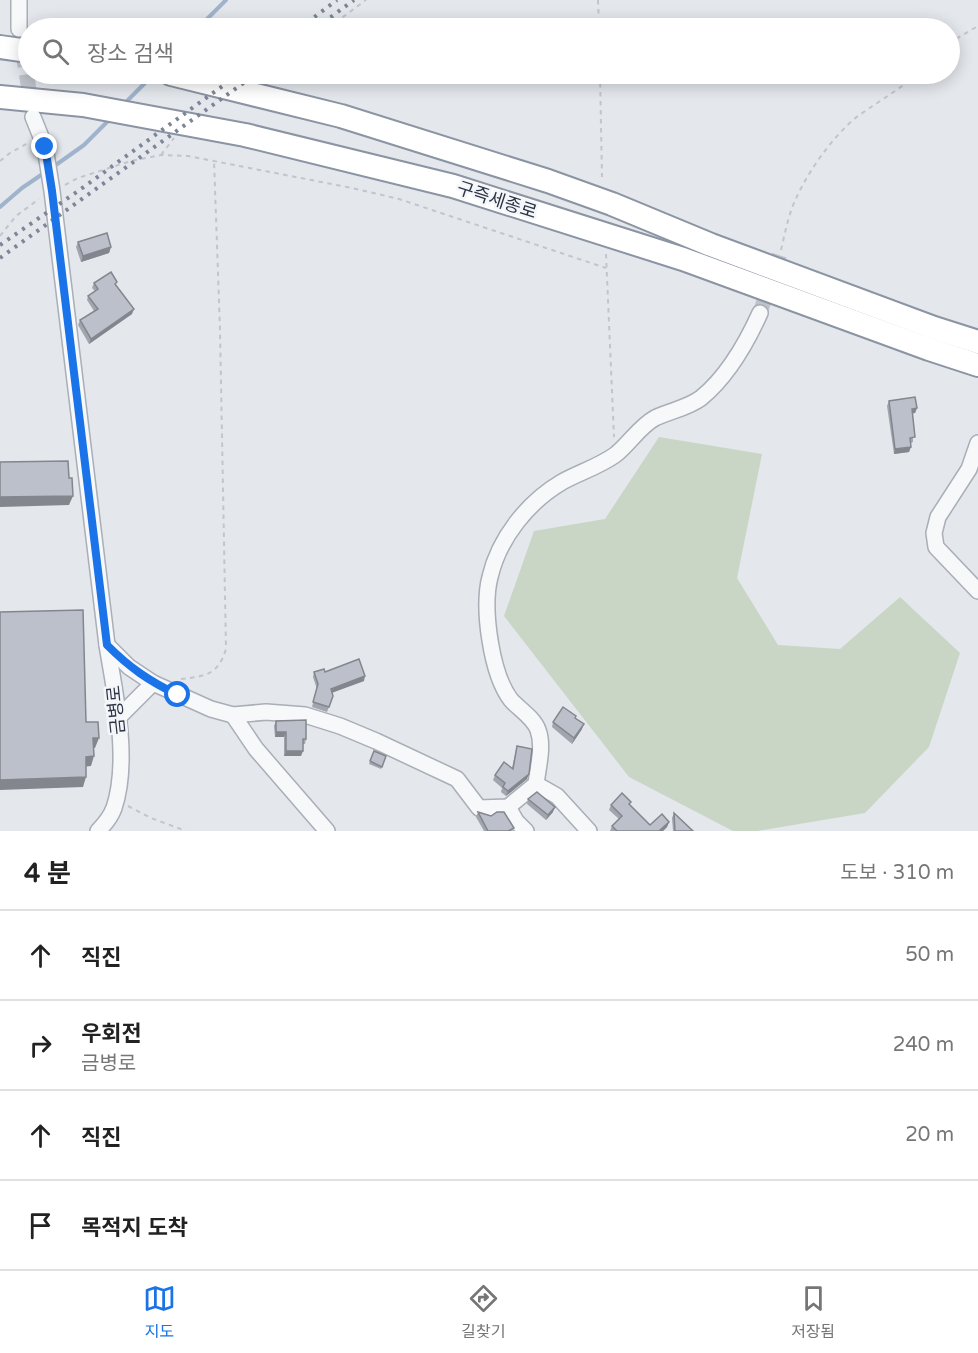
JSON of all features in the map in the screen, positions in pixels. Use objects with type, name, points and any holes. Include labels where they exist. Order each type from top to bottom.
[{"type":"highway","points":[[0,47],[18,50]]},
{"type":"highway","name":"구즉세종로","points":[[215,84],[341,116],[548,181],[612,204],[722,249],[934,328],[978,342]]},
{"type":"highway","name":"구즉세종로","points":[[0,97],[83,105],[154,117],[245,135],[453,186],[683,259],[978,365]]},
{"type":"street","points":[[19,0],[19,18]]},
{"type":"street","points":[[33,117],[43,142]]},
{"type":"street","name":"금병로","points":[[43,142],[52,191],[107,645],[119,717],[120,778],[113,809],[98,831]]},
{"type":"street","points":[[107,645],[129,667],[153,683],[212,709],[234,715],[266,712],[305,715],[340,726],[458,779],[479,808],[508,807],[536,784],[540,740],[538,728],[510,698],[497,671],[490,640],[486,606],[490,576],[507,535],[523,514],[544,494],[615,454],[653,419],[699,399],[719,379],[745,344],[760,313]]},
{"type":"street","points":[[978,443],[969,468],[938,517],[934,532],[936,548],[978,591]]},
{"type":"street","points":[[119,717],[153,683]]},
{"type":"street","points":[[234,715],[256,749],[327,831]]},
{"type":"street","points":[[536,784],[557,796],[589,831]]},
{"type":"street","points":[[508,807],[516,821],[526,831]]},
{"type":"path","points":[[342,18],[366,0]]},
{"type":"path","points":[[598,0],[599,18]]},
{"type":"path","points":[[960,36],[978,26]]},
{"type":"path","points":[[600,84],[602,177]]},
{"type":"path","points":[[781,250],[790,213],[815,165],[839,134],[856,117],[906,84]]},
{"type":"path","points":[[161,155],[175,137]]},
{"type":"path","points":[[0,161],[10,153],[43,142]]},
{"type":"path","points":[[0,236],[16,216],[52,191],[78,178],[131,160],[161,155],[214,160],[399,199],[606,268]]},
{"type":"path","points":[[153,683],[212,672],[222,663],[226,649],[221,351],[214,160]]},
{"type":"path","points":[[606,249],[615,454]]},
{"type":"path","points":[[115,800],[151,818],[186,831]]},
{"type":"green space","points":[[659,437],[762,454],[737,578],[778,645],[840,649],[900,597],[960,653],[929,747],[865,813],[757,831],[733,831],[629,777],[504,616],[534,531],[605,519]]},
{"type":"building","points":[[107,233],[111,247],[83,256],[78,242]]},
{"type":"building","points":[[111,272],[117,282],[115,284],[134,309],[91,339],[80,320],[98,309],[88,296],[98,289],[94,283]]},
{"type":"building","points":[[915,397],[917,408],[912,409],[915,437],[910,438],[911,447],[895,449],[889,401]]},
{"type":"building","points":[[68,461],[73,496],[0,497],[0,462]]},
{"type":"building","points":[[83,610],[86,722],[98,722],[99,738],[93,738],[94,756],[86,757],[86,777],[0,780],[0,612]]},
{"type":"building","points":[[359,659],[365,676],[331,689],[333,696],[329,707],[313,702],[318,684],[314,672],[324,669],[325,672]]},
{"type":"building","points":[[563,707],[584,724],[574,738],[553,722]]},
{"type":"building","points":[[306,720],[306,739],[303,739],[303,751],[286,751],[286,732],[276,732],[276,721]]},
{"type":"building","points":[[517,746],[532,749],[529,774],[508,791],[503,787],[505,783],[495,775],[504,762],[513,769]]},
{"type":"building","points":[[374,751],[386,756],[382,767],[370,761]]},
{"type":"building","points":[[537,792],[555,807],[548,815],[528,799]]},
{"type":"building","points":[[622,793],[631,802],[629,804],[650,825],[662,814],[669,822],[659,831],[617,831],[612,826],[622,816],[611,805]]},
{"type":"building","points":[[478,812],[491,816],[497,812],[504,812],[514,828],[508,831],[488,831]]},
{"type":"building","points":[[674,813],[693,831],[675,831]]},
{"type":"waterway","points":[[208,18],[226,0]]},
{"type":"waterway","points":[[124,104],[144,84]]},
{"type":"waterway","points":[[53,167],[84,145],[111,118]]},
{"type":"waterway","points":[[0,207],[44,173]]},
{"type":"tunnel","points":[[28,84],[32,108]]},
{"type":"tunnel","points":[[760,313],[781,250]]},
{"type":"railway","points":[[313,18],[337,0]]},
{"type":"railway","points":[[330,18],[354,0]]},
{"type":"railway","points":[[0,245],[225,84]]},
{"type":"railway","points":[[0,258],[242,84]]},
{"type":"route","points":[[45,147],[107,645],[129,667],[153,683],[178,695]]}]
